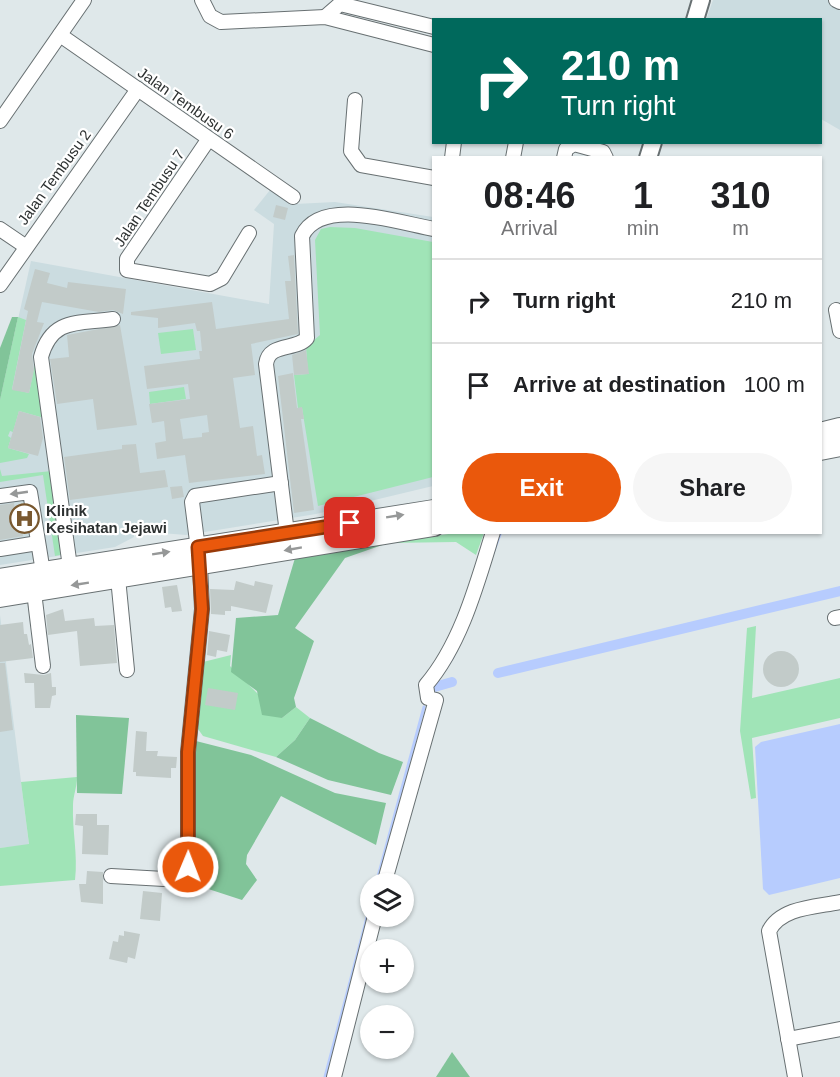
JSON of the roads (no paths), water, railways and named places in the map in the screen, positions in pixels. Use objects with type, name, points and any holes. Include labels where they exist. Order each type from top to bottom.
[{"type":"highway","points":[[822,432],[840,428]]},
{"type":"highway","points":[[822,450],[840,446]]},
{"type":"highway","points":[[0,597],[118,578],[287,533],[432,510]]},
{"type":"highway","points":[[0,579],[70,567],[199,556],[432,526]]},
{"type":"main road","points":[[696,18],[701,0]]},
{"type":"street","points":[[0,121],[84,0]]},
{"type":"street","points":[[202,0],[210,16],[221,22],[325,17],[432,44]]},
{"type":"street","points":[[836,0],[840,2]]},
{"type":"street","points":[[325,17],[340,4],[365,5],[432,26]]},
{"type":"street","name":"Jalan Tembusu 6","points":[[60,35],[293,197]]},
{"type":"street","name":"Jalan Tembusu 2","points":[[0,285],[138,89]]},
{"type":"street","points":[[355,100],[351,151],[362,165],[432,178]]},
{"type":"street","name":"Jalan Tembusu 7","points":[[208,140],[128,259],[127,270],[210,284],[222,278],[249,233]]},
{"type":"street","points":[[564,156],[566,148],[574,144],[603,152],[606,156]]},
{"type":"street","points":[[287,533],[266,364],[267,357],[274,351],[303,343],[307,338],[302,236],[307,226],[317,219],[343,213],[432,229]]},
{"type":"street","points":[[0,229],[26,246]]},
{"type":"street","points":[[836,310],[840,331]]},
{"type":"street","points":[[70,567],[41,357],[46,339],[55,330],[65,325],[113,319]]},
{"type":"street","points":[[111,876],[182,880],[188,867],[188,752],[201,619],[199,556],[192,502],[195,496],[281,483]]},
{"type":"street","points":[[0,496],[30,492],[43,572]]},
{"type":"street","points":[[387,873],[436,700],[428,698],[426,685],[440,669],[451,650],[492,534]]},
{"type":"street","points":[[0,549],[38,543]]},
{"type":"street","points":[[118,578],[127,670]]},
{"type":"street","points":[[34,592],[43,666]]},
{"type":"street","points":[[795,1077],[769,931],[775,920],[783,914],[840,903]]},
{"type":"street","points":[[334,1077],[372,927]]},
{"type":"street","points":[[788,1039],[840,1029]]},
{"type":"water","points":[[840,724],[840,878],[769,895],[763,889],[755,747],[761,742]]},
{"type":"waterway","points":[[493,553],[500,534]]},
{"type":"waterway","points":[[498,673],[840,591]]},
{"type":"waterway","points":[[442,674],[453,657]]},
{"type":"waterway","points":[[431,688],[452,682]]},
{"type":"waterway","points":[[379,873],[424,707]]},
{"type":"waterway","points":[[325,1077],[364,927]]},
{"type":"place","name":"Klinik Kesihatan Jejawi","points":[[25,519]]}]
